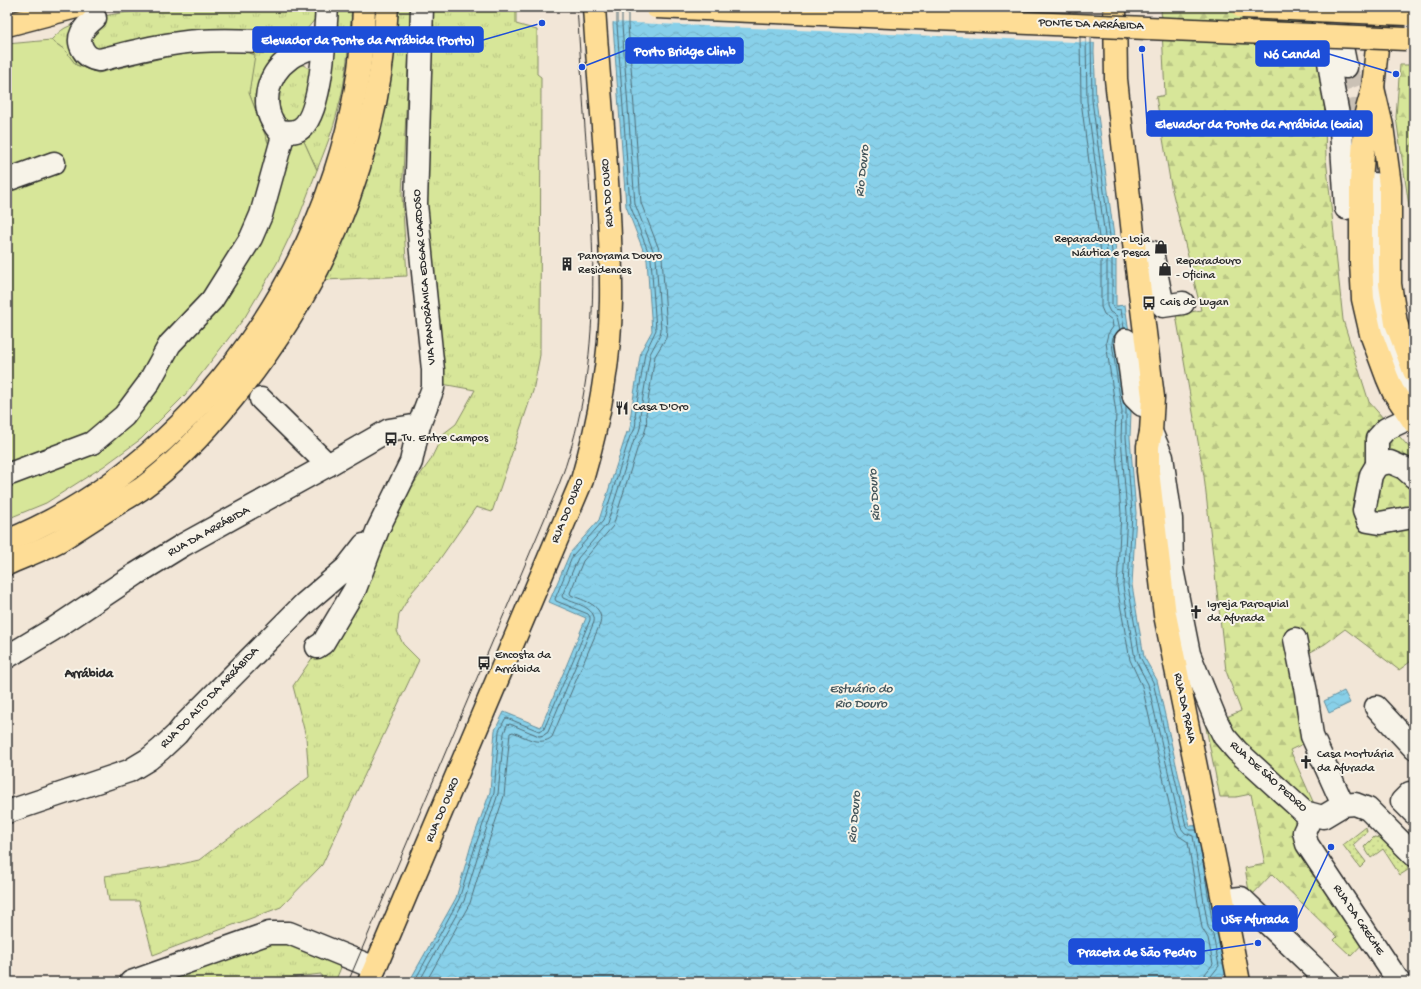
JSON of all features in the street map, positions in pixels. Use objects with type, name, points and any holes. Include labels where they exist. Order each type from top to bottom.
[{"type":"main road","points":[[7,25],[76,7]]},
{"type":"main road","points":[[7,541],[62,516],[127,472],[168,437],[197,407],[224,376],[250,341],[291,277],[315,225],[338,163],[357,88],[363,41],[364,7]]},
{"type":"main road","points":[[7,564],[61,539],[141,489],[181,455],[216,418],[256,370],[302,299],[328,250],[351,193],[370,126],[382,70],[387,7]]},
{"type":"main road","name":"RUA DO OURO","points":[[372,975],[398,918],[578,487],[593,442],[601,403],[608,349],[611,302],[611,242],[594,7]]},
{"type":"main road","name":"PONTE DA ARRÁBIDA","points":[[656,7],[1410,39]]},
{"type":"main road","points":[[1114,7],[1116,79],[1153,397],[1151,432]]},
{"type":"main road","points":[[1242,7],[1411,14]]},
{"type":"main road","points":[[1381,7],[1373,88],[1366,113],[1368,183],[1361,262],[1365,306],[1371,334],[1387,377],[1410,428]]},
{"type":"main road","points":[[1373,88],[1382,126],[1390,185],[1390,284],[1396,323],[1414,371]]},
{"type":"main road","points":[[1346,208],[1351,286],[1362,340],[1367,357],[1381,390],[1410,428]]},
{"type":"main road","name":"RUA DA PRAIA","points":[[1151,432],[1148,446],[1148,471],[1165,616],[1239,982]]},
{"type":"street","points":[[325,42],[291,57],[270,82],[268,93],[269,113],[272,123],[279,131],[289,133],[301,129],[310,119],[317,93],[325,42],[327,7]]},
{"type":"street","name":"VIA PANORÂMICA EDGAR CARDOSO","points":[[419,425],[433,388],[433,370],[416,204],[422,7]]},
{"type":"street","points":[[1321,7],[1333,89],[1341,130],[1346,208]]},
{"type":"street","points":[[1335,7],[1341,47],[1346,67]]},
{"type":"street","points":[[95,18],[86,25],[80,34],[80,45],[86,55],[92,59],[99,60],[154,47],[200,41],[325,42]]},
{"type":"street","points":[[1382,126],[1376,145],[1372,166],[1368,175],[1377,295],[1386,345],[1398,375],[1414,402]]},
{"type":"street","points":[[7,475],[92,443],[124,416],[148,384],[170,344],[212,300],[251,238],[262,215],[284,132]]},
{"type":"street","points":[[7,180],[54,163]]},
{"type":"street","points":[[1135,252],[1152,252],[1163,306],[1183,303]]},
{"type":"street","points":[[1126,340],[1134,396],[1142,404],[1152,406]]},
{"type":"street","points":[[261,399],[328,465]]},
{"type":"street","name":"RUA DA ARRÁBIDA","points":[[7,657],[52,630],[136,574],[183,545],[388,430],[419,425]]},
{"type":"street","name":"RUA DO ALTO DA ARRÁBIDA","points":[[316,648],[323,643],[355,589],[378,529],[411,462],[419,425]]},
{"type":"street","points":[[1407,518],[1380,523],[1368,521],[1364,511],[1371,475],[1377,465],[1377,439],[1386,429],[1410,428]]},
{"type":"street","name":"RUA DE SÃO PEDRO","points":[[1151,432],[1162,457],[1171,519],[1172,569],[1189,654],[1224,736],[1236,751],[1304,812],[1323,817],[1343,805]]},
{"type":"street","points":[[1377,465],[1390,462],[1404,468],[1414,477]]},
{"type":"street","name":"RUA DO ALTO DA ARRÁBIDA","points":[[7,812],[129,771],[149,759],[177,734],[185,724],[304,604],[346,568],[378,529]]},
{"type":"street","points":[[1295,639],[1306,692],[1312,736],[1343,805],[1355,804],[1368,810],[1414,855]]},
{"type":"street","points":[[1376,707],[1414,748]]},
{"type":"street","name":"RUA DA CRECHE","points":[[1312,815],[1304,832],[1307,844],[1399,982]]},
{"type":"street","points":[[1223,900],[1241,898],[1329,982]]},
{"type":"street","points":[[131,982],[269,932],[289,933],[372,975]]},
{"type":"green space","points":[[175,7],[298,7],[298,10],[309,10],[309,7],[318,7],[316,18],[302,35],[270,68],[273,134],[269,145],[249,93],[254,55],[192,51],[98,73],[76,65],[65,50],[51,40],[65,28],[90,19],[119,13]]},
{"type":"green space","points":[[391,7],[411,7],[402,195],[407,276],[325,280],[338,255],[362,191]]},
{"type":"green space","points":[[431,7],[516,7],[516,24],[537,30],[537,74],[541,77],[540,355],[533,391],[492,512],[476,507],[437,563],[412,592],[399,614],[397,631],[403,644],[419,660],[322,865],[281,907],[153,955],[139,901],[109,901],[105,876],[177,865],[199,860],[309,777],[306,737],[293,686],[317,651],[403,483],[412,486],[430,461],[443,434],[456,424],[475,390],[442,384],[423,174]]},
{"type":"green space","points":[[1161,7],[1313,7],[1323,58],[1326,158],[1343,320],[1369,402],[1414,453],[1414,654],[1410,662],[1399,670],[1345,629],[1325,644],[1298,659],[1309,741],[1290,750],[1315,806],[1300,801],[1219,720],[1241,711],[1226,671],[1204,476],[1176,315],[1201,310],[1171,186],[1156,97],[1165,95]]},
{"type":"green space","points":[[334,12],[352,12],[347,61],[336,117],[317,170],[302,137]]},
{"type":"green space","points":[[51,40],[65,50],[76,65],[98,73],[192,51],[241,50],[255,55],[249,93],[269,145],[289,148],[302,137],[317,170],[299,217],[277,263],[245,317],[185,395],[141,439],[104,466],[46,503],[7,519],[7,44]]},
{"type":"green space","points":[[294,64],[303,65],[312,70],[310,89],[296,121],[284,119],[279,111],[280,91],[285,72]]},
{"type":"green space","points":[[1400,65],[1414,65],[1414,294],[1411,220],[1396,117]]},
{"type":"green space","points":[[1200,698],[1233,760],[1294,818],[1298,840],[1367,939],[1351,956],[1334,940],[1337,937],[1272,874],[1250,897],[1245,868],[1265,864],[1251,794],[1236,797],[1220,797]]},
{"type":"green space","points":[[1366,827],[1367,832],[1353,845],[1366,862],[1360,868],[1343,845]]},
{"type":"green space","points":[[1385,836],[1406,859],[1408,870],[1400,875],[1383,849],[1371,858],[1364,847],[1374,837],[1380,838]]},
{"type":"green space","points":[[269,942],[287,942],[342,965],[335,982],[322,982],[321,974],[253,982],[163,982]]},
{"type":"water","name":"Estuário do Rio Douro","points":[[614,7],[1095,13],[1094,52],[1096,100],[1116,252],[1116,306],[1125,305],[1130,339],[1121,341],[1131,412],[1130,437],[1136,513],[1132,585],[1144,657],[1157,680],[1190,826],[1201,825],[1217,926],[1229,970],[1217,982],[409,982],[456,898],[471,845],[490,792],[495,730],[504,712],[541,727],[586,618],[549,602],[570,553],[599,520],[627,432],[629,432],[641,351],[652,331],[647,260],[626,206],[613,25]]},
{"type":"water","points":[[1344,691],[1350,703],[1329,713],[1324,701]]},
{"type":"pier","points":[[612,7],[1098,7],[1096,43],[611,22]]},
{"type":"tunnel","points":[[1346,67],[1357,97],[1365,130]]},
{"type":"tram line","points":[[348,982],[558,487],[572,443],[583,399],[589,354],[593,264],[589,173],[577,7]]},
{"type":"place","name":"Elevador da Ponte da Arrábida (Porto)","points":[[542,23]]},
{"type":"place","name":"Elevador da Ponte da Arrábida (Gaia)","points":[[1142,49]]},
{"type":"place","name":"Porto Bridge Climb","points":[[582,67]]},
{"type":"place","name":"Nó Candal","points":[[1396,74]]},
{"type":"place","name":"Reparadouro - Loja Náutica e Pesca","points":[[1161,247]]},
{"type":"place","name":"Panorama Douro Residences","points":[[567,264]]},
{"type":"place","name":"Reparadouro - Oficina","points":[[1165,269]]},
{"type":"place","name":"Cais do Lugan","points":[[1149,303]]},
{"type":"place","name":"Casa D'Oro","points":[[622,408]]},
{"type":"place","name":"Tv. Entre Campos","points":[[391,439]]},
{"type":"place","name":"Igreja Paroquial da Afurada","points":[[1196,612]]},
{"type":"place","name":"Encosta da Arrábida","points":[[484,663]]},
{"type":"place","name":"Casa Mortuária da Afurada","points":[[1306,762]]},
{"type":"place","name":"USF Afurada","points":[[1331,847]]},
{"type":"place","name":"Praceta de São Pedro","points":[[1258,943]]},
{"type":"district","name":"Arrábida","points":[[89,674]]},
{"type":"water label","name":"Rio Douro","points":[[863,171]]},
{"type":"water label","name":"Rio Douro","points":[[875,495]]},
{"type":"water label","name":"Rio Douro","points":[[855,817]]}]
